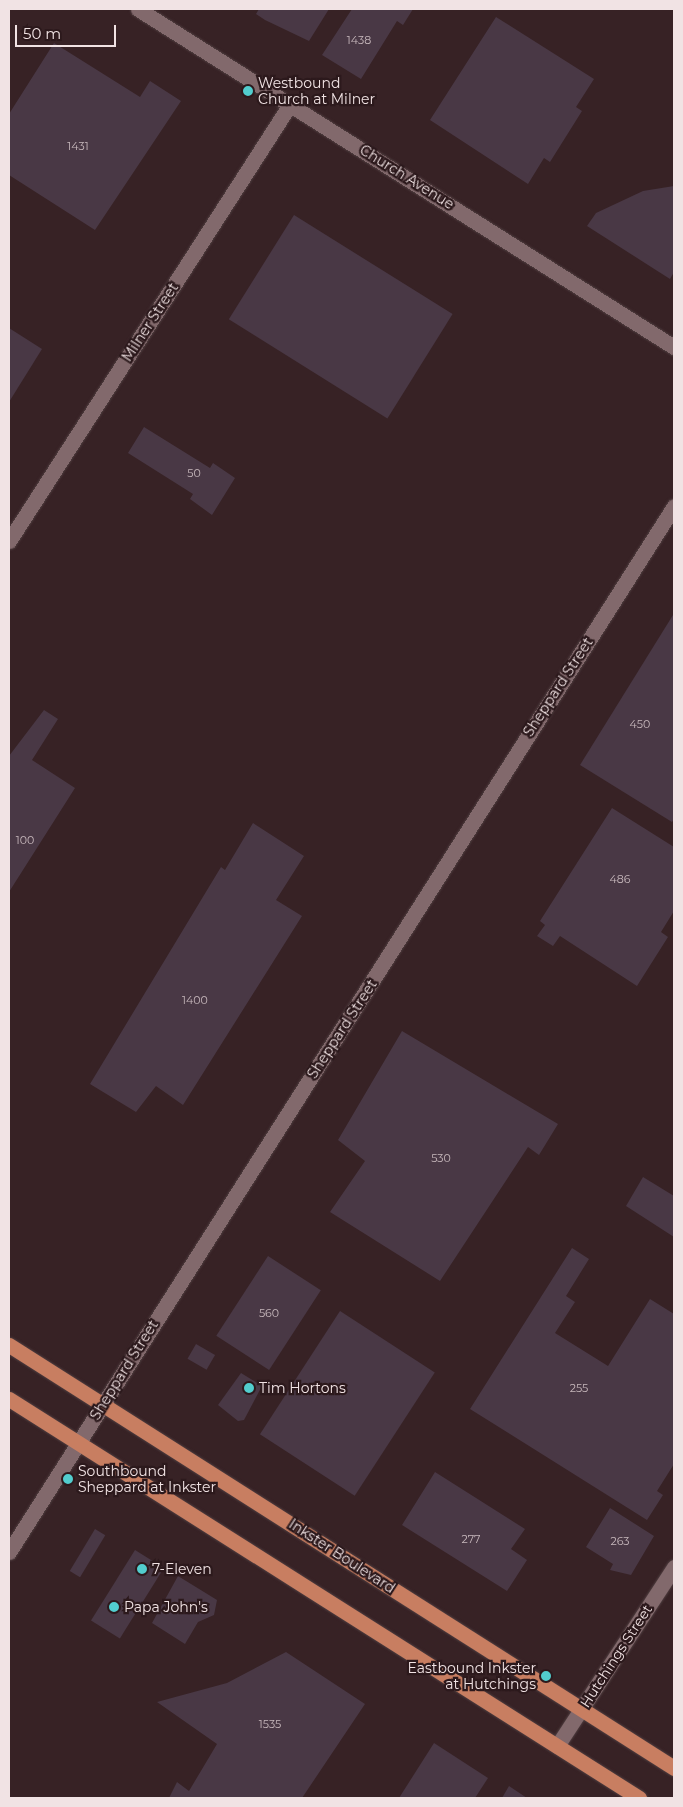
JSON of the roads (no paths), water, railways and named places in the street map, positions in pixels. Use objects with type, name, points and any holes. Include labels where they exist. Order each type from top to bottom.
[{"type":"main road","name":"Inkster Boulevard","points":[[9,1345],[674,1768]]},
{"type":"main road","points":[[9,1399],[639,1798]]},
{"type":"street","name":"Church Avenue","points":[[138,9],[291,103],[674,347]]},
{"type":"street","name":"Milner Street","points":[[9,541],[291,103]]},
{"type":"street","name":"Sheppard Street","points":[[9,1552],[674,506]]},
{"type":"street","name":"Hutchings Street","points":[[557,1746],[674,1567]]},
{"type":"place","name":"Westbound Church at Milner","points":[[248,91]]},
{"type":"place","name":"Tim Hortons","points":[[249,1388]]},
{"type":"place","name":"Southbound Sheppard at Inkster","points":[[68,1479]]},
{"type":"place","name":"7-Eleven","points":[[142,1569]]},
{"type":"place","name":"Papa John's","points":[[114,1607]]},
{"type":"place","name":"Eastbound Inkster at Hutchings","points":[[546,1676]]}]
